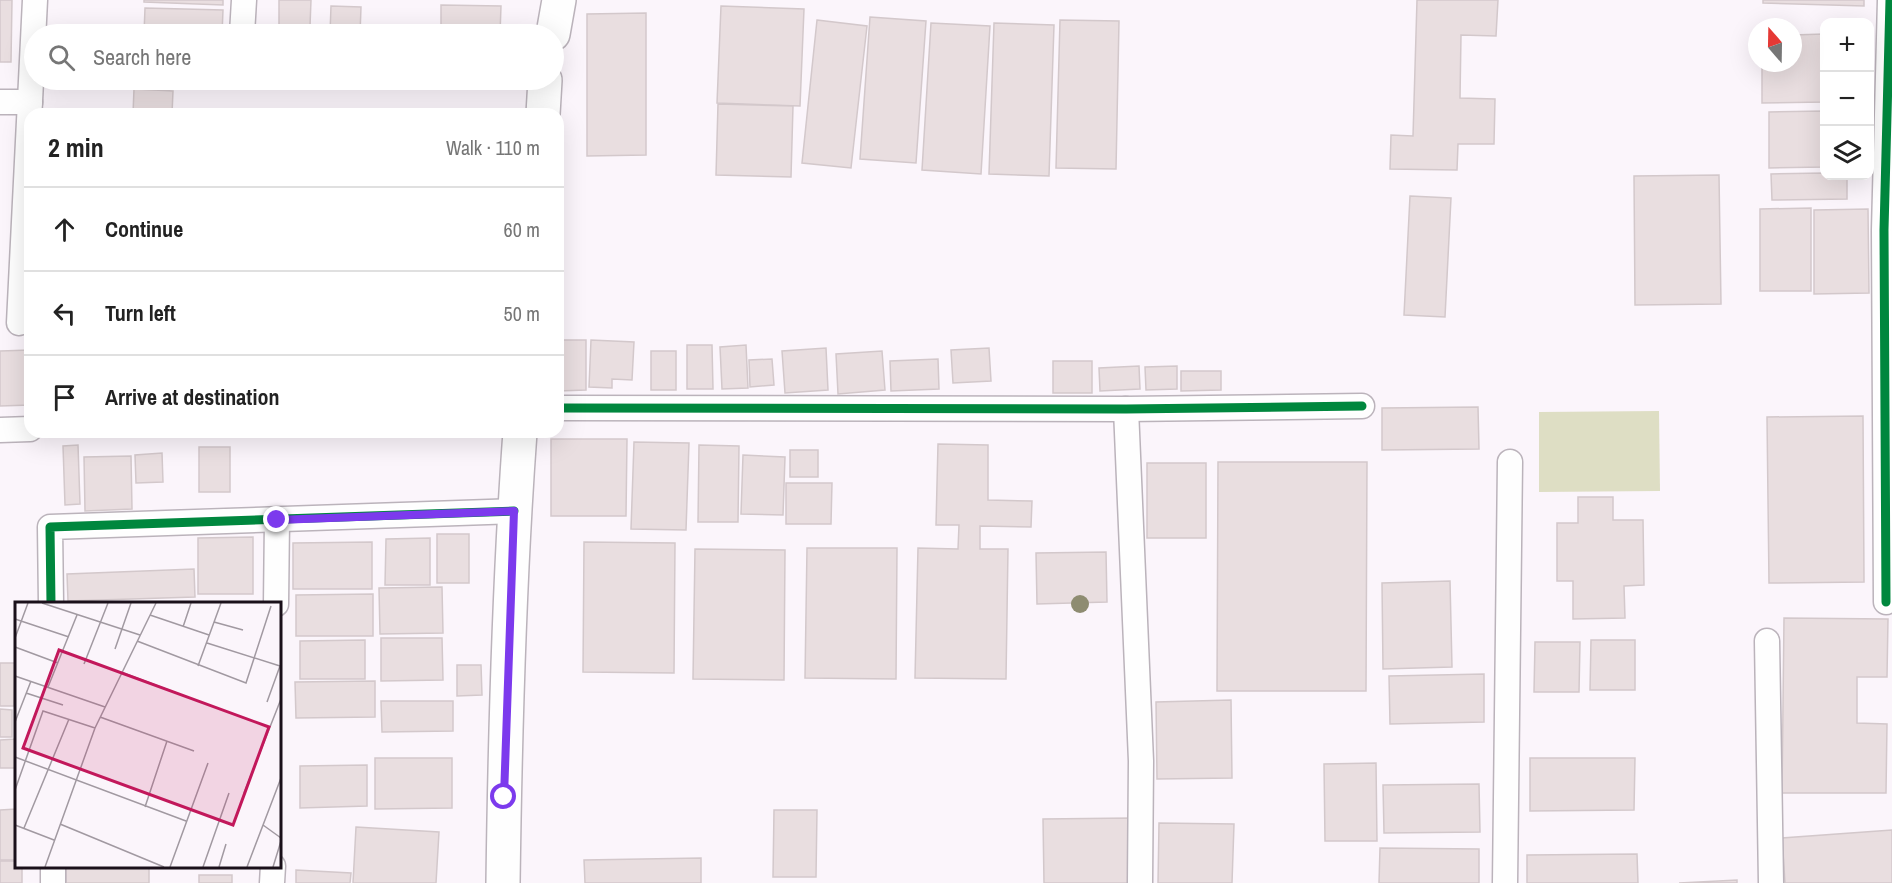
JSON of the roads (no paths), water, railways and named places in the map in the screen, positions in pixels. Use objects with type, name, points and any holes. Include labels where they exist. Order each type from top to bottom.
[{"type":"street","points":[[34,24],[35,0]]},
{"type":"street","points":[[243,24],[244,0]]},
{"type":"street","points":[[555,24],[559,0]]},
{"type":"street","points":[[1886,602],[1884,230],[1890,0]]},
{"type":"street","points":[[30,108],[31,90]]},
{"type":"street","points":[[543,108],[544,90]]},
{"type":"street","points":[[0,102],[30,102]]},
{"type":"street","points":[[16,323],[24,197]]},
{"type":"street","points":[[564,408],[1126,409],[1362,406]]},
{"type":"street","points":[[1126,409],[1141,760],[1140,883]]},
{"type":"street","points":[[0,430],[24,429]]},
{"type":"street","points":[[503,883],[514,511],[520,438]]},
{"type":"street","points":[[1505,883],[1510,462]]},
{"type":"street","points":[[51,602],[50,527],[514,511]]},
{"type":"street","points":[[276,602],[277,520]]},
{"type":"street","points":[[1767,641],[1770,883]]}]
